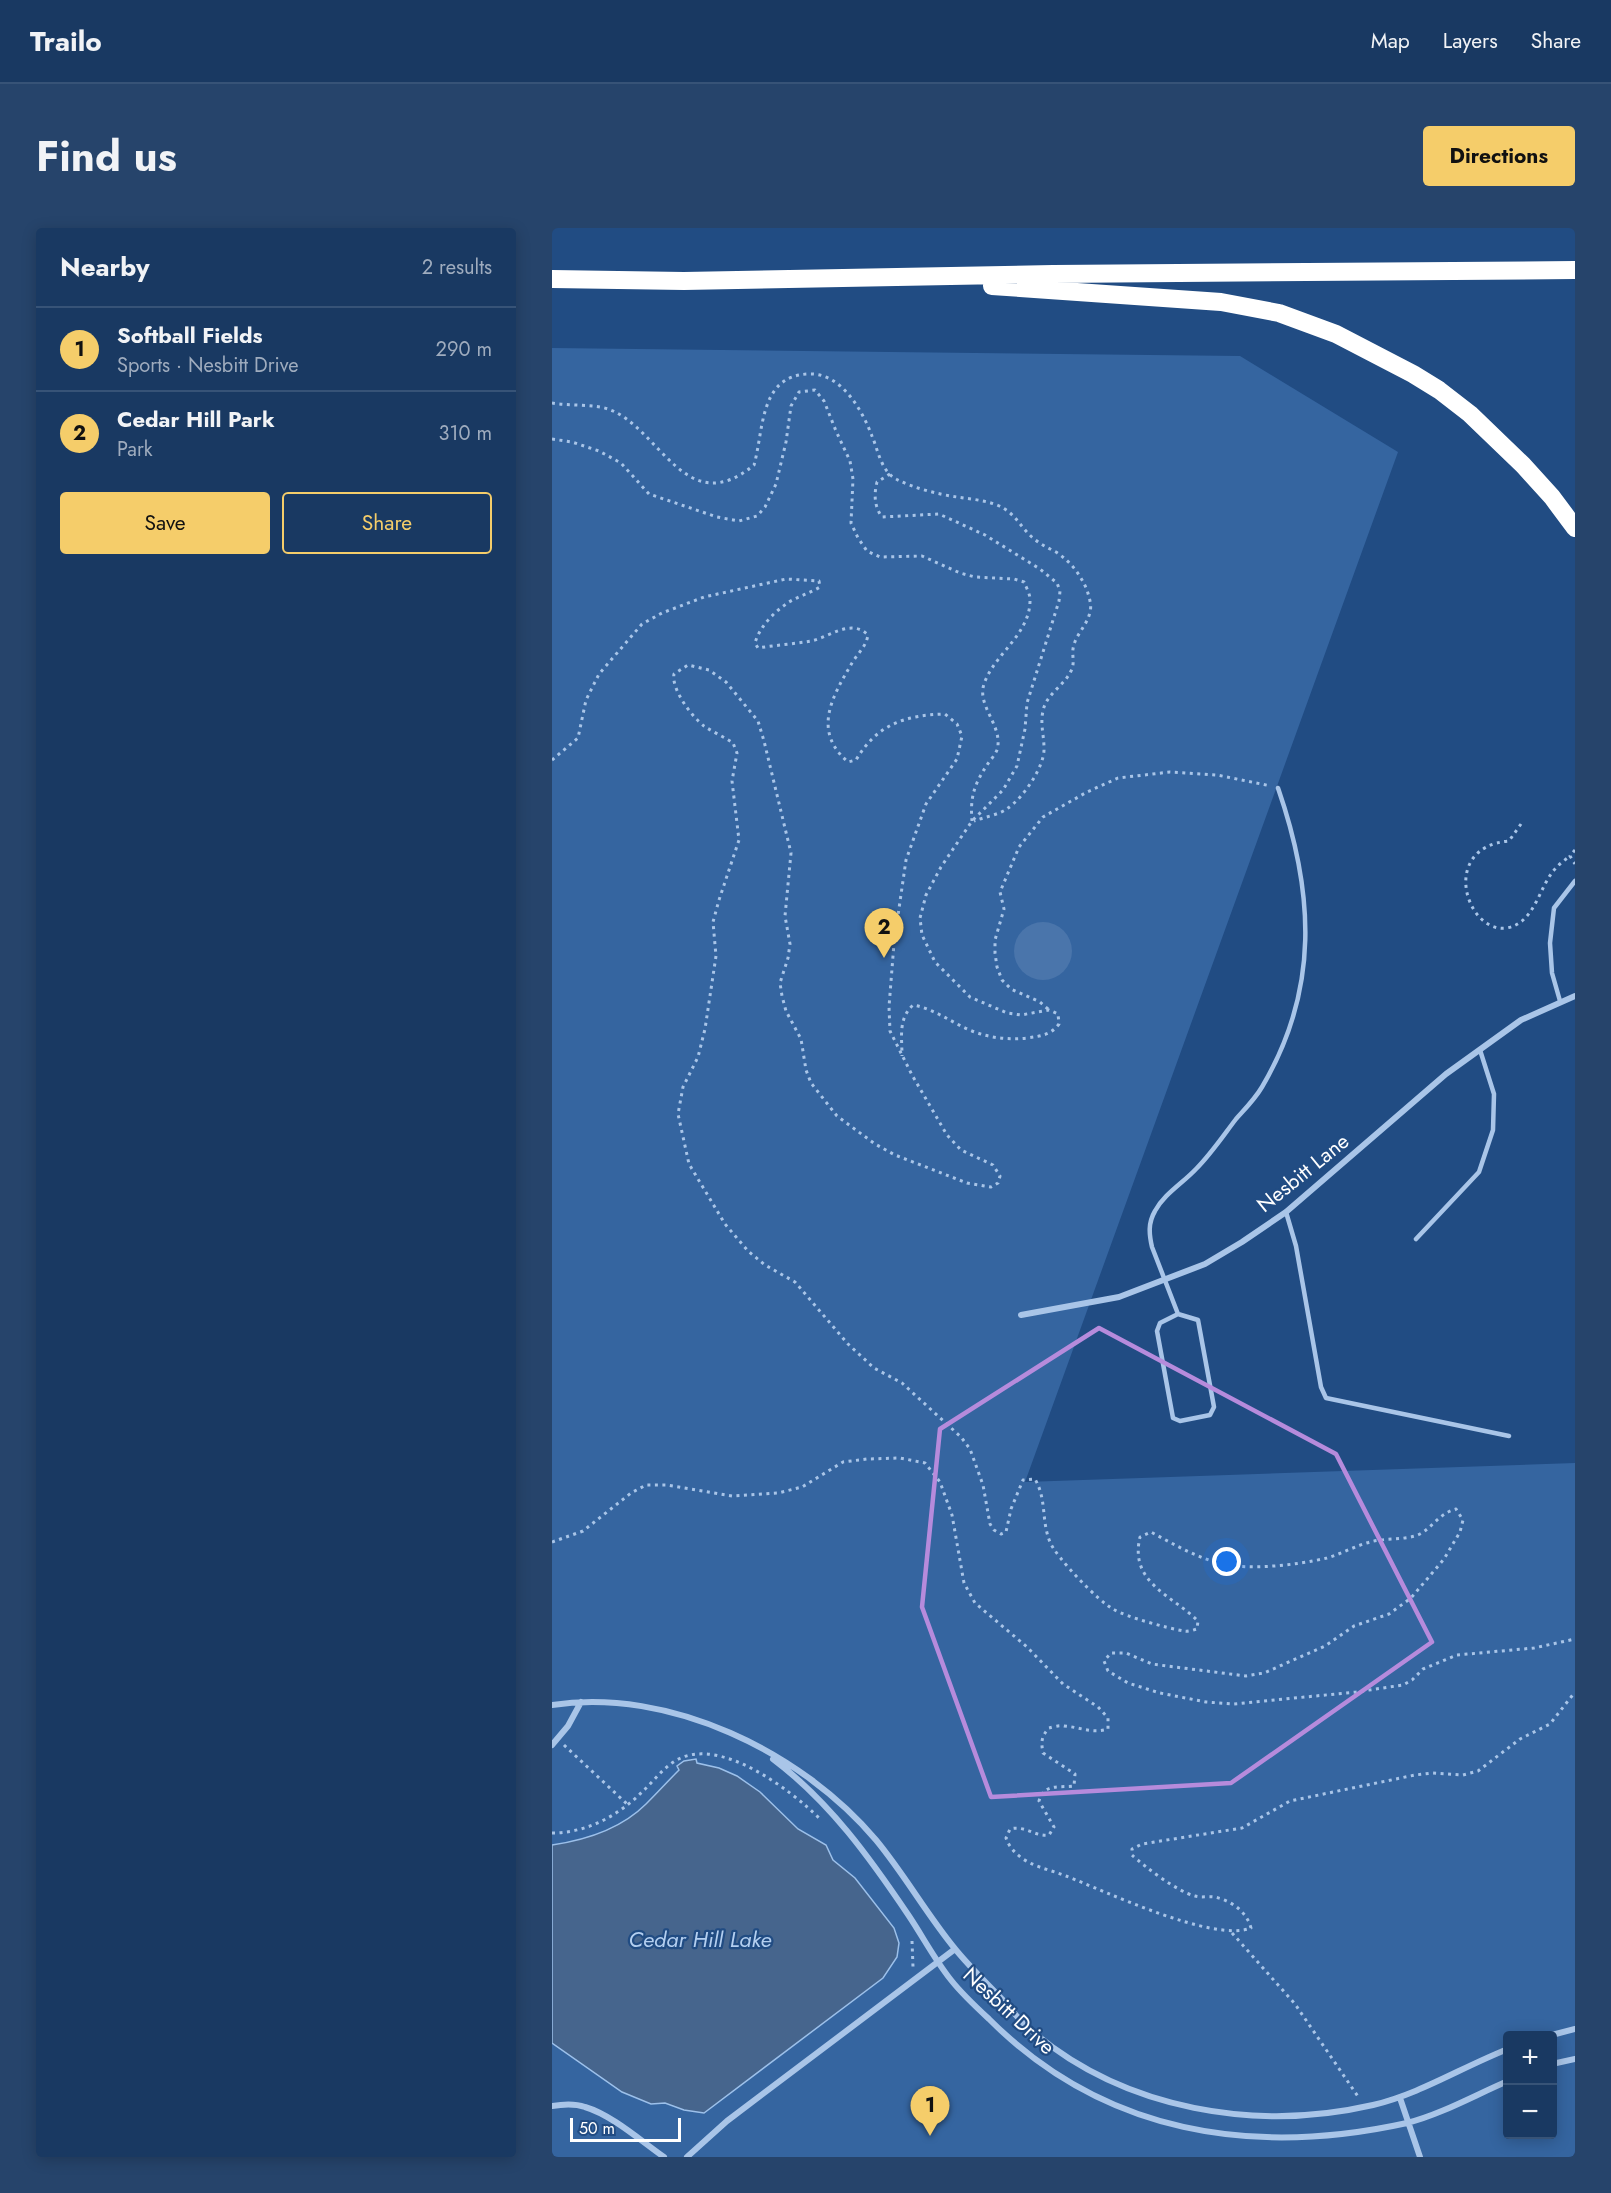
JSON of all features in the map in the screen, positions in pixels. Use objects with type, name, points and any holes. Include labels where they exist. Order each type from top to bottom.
[{"type":"highway","points":[[552,279],[684,282],[876,277],[1575,270]]},
{"type":"highway","points":[[876,277],[1221,302],[1279,313],[1336,334],[1374,352],[1439,390],[1470,414],[1523,465],[1552,497],[1575,528]]},
{"type":"street","name":"Nesbitt Lane","points":[[1021,1315],[1119,1298],[1205,1264],[1286,1212],[1446,1074],[1521,1020],[1575,996]]},
{"type":"street","points":[[552,1745],[558,1740],[581,1702]]},
{"type":"street","name":"Nesbitt Drive","points":[[552,1705],[605,1702],[654,1708],[704,1722],[796,1768],[842,1803],[875,1839],[955,1949],[1030,2030],[1081,2066],[1134,2090],[1200,2109],[1239,2115],[1297,2115],[1365,2106],[1400,2098],[1503,2051]]},
{"type":"street","name":"Nesbitt Drive","points":[[753,1745],[811,1791],[838,1819],[904,1909],[953,1983],[1003,2033],[1047,2069],[1095,2098],[1153,2121],[1201,2133],[1242,2139],[1313,2139],[1347,2135],[1410,2122],[1503,2083]]},
{"type":"street","points":[[687,2157],[727,2121],[955,1949]]},
{"type":"street","points":[[1557,2034],[1575,2029]]},
{"type":"street","points":[[1557,2063],[1575,2059]]},
{"type":"street","points":[[1400,2098],[1420,2157]]},
{"type":"street","points":[[552,2106],[567,2104],[583,2106],[600,2113],[664,2157]]},
{"type":"lane","points":[[1178,1314],[1152,1247],[1150,1222],[1155,1210],[1197,1169],[1261,1089],[1274,1064],[1297,1005],[1304,968],[1305,902],[1299,859],[1278,788]]},
{"type":"lane","points":[[1560,1001],[1552,973],[1550,943],[1554,908],[1575,881]]},
{"type":"lane","points":[[1416,1239],[1479,1172],[1493,1130],[1494,1094],[1480,1050]]},
{"type":"lane","points":[[1286,1212],[1296,1246],[1321,1387],[1326,1398],[1509,1436]]},
{"type":"lane","points":[[1178,1314],[1198,1320],[1214,1407],[1210,1414],[1180,1421],[1173,1418],[1157,1331],[1160,1323],[1178,1314]]},
{"type":"path","points":[[552,403],[606,408],[625,418],[651,441],[672,465],[687,476],[712,483],[743,475],[754,465],[764,414],[776,387],[791,375],[812,373],[831,379],[847,392],[861,411],[881,463],[894,479],[925,490],[984,501],[1009,511],[1031,537],[1071,564],[1082,578],[1091,610],[1072,650],[1071,671],[1048,699],[1043,709],[1042,733],[1045,750],[1036,774],[1022,796],[1006,810],[972,821]]},
{"type":"path","points":[[552,439],[572,442],[599,451],[621,463],[649,494],[717,517],[739,521],[757,516],[765,507],[776,484],[784,452],[791,406],[799,392],[815,390],[824,401],[850,461],[853,479],[851,523],[867,551],[880,557],[922,556],[960,573],[975,577],[1014,579],[1024,582],[1030,598],[1027,616],[1017,635],[984,684],[984,703],[998,734],[999,749],[986,766],[970,800],[972,821]]},
{"type":"path","points":[[890,474],[877,482],[874,492],[876,506],[882,517],[939,514],[985,535],[1021,556],[1057,583],[1060,591],[1059,601],[1027,703],[1025,729],[1017,766],[1003,790],[972,821],[941,867],[926,895],[920,918],[922,935],[935,962],[970,997],[1007,1013],[1021,1015],[1049,1010]]},
{"type":"path","points":[[552,760],[578,738],[586,700],[599,674],[642,624],[662,613],[704,597],[786,579],[819,580],[820,587],[790,602],[765,624],[755,643],[759,648],[813,640],[836,631],[854,628],[862,629],[868,635],[866,644],[853,661],[828,712],[828,732],[835,751],[848,762],[856,760],[864,747],[895,722],[920,715],[945,714],[957,724],[962,736],[957,759],[926,804],[906,860],[895,931],[889,1007],[890,1031],[947,1136],[961,1150],[993,1166],[1000,1176],[998,1183],[991,1187],[967,1183],[895,1155],[875,1144],[837,1116],[811,1083],[806,1071],[801,1039],[786,1011],[780,983],[790,944],[785,916],[792,853],[758,721],[726,682],[709,670],[688,666],[674,674],[673,682],[676,690],[703,725],[733,743],[737,753],[732,781],[740,840],[719,900],[714,922],[716,956],[705,1029],[698,1057],[683,1087],[678,1114],[689,1164],[725,1224],[748,1251],[765,1265],[795,1282],[848,1344],[873,1368],[902,1383],[962,1437],[970,1449],[984,1485],[990,1524],[994,1530],[1001,1534],[1006,1532],[1011,1509],[1023,1480],[1035,1479],[1041,1491],[1045,1527],[1050,1544],[1088,1587],[1110,1608],[1123,1614],[1186,1632],[1197,1629],[1198,1621],[1189,1612],[1157,1591],[1145,1575],[1137,1549],[1140,1537],[1151,1533],[1192,1553],[1220,1563],[1255,1566],[1328,1557],[1372,1542],[1416,1535],[1445,1512],[1456,1509],[1463,1520],[1460,1532],[1444,1558],[1411,1598],[1389,1614],[1354,1626],[1325,1646],[1264,1673],[1246,1676],[1152,1664],[1126,1653],[1112,1653],[1104,1661],[1108,1671],[1128,1683],[1160,1693],[1206,1702],[1234,1704],[1403,1685],[1423,1669],[1457,1655],[1534,1648],[1575,1639]]},
{"type":"path","points":[[903,1058],[901,1028],[906,1012],[913,1005],[929,1009],[991,1037],[1016,1039],[1052,1033],[1059,1024],[1058,1014],[1040,1002],[1011,989],[1002,980],[997,967],[995,947],[1004,909],[1000,892],[1018,847],[1043,817],[1086,792],[1118,778],[1170,772],[1217,775],[1278,788]]},
{"type":"path","points":[[1521,824],[1509,841],[1496,842],[1486,847],[1468,864],[1467,892],[1475,913],[1495,927],[1505,928],[1523,920],[1555,869],[1575,850]]},
{"type":"path","points":[[1569,856],[1575,864]]},
{"type":"path","points":[[552,1542],[583,1531],[631,1493],[646,1485],[667,1485],[732,1496],[778,1493],[802,1487],[843,1462],[900,1458],[925,1463],[940,1482],[952,1515],[964,1583],[975,1603],[1026,1647],[1063,1684],[1098,1707],[1108,1718],[1108,1729],[1099,1732],[1063,1726],[1049,1728],[1043,1734],[1041,1740],[1043,1753],[1076,1774],[1076,1781],[1074,1786],[1050,1787],[1041,1793],[1039,1801],[1054,1827],[1049,1835],[1040,1836],[1019,1827],[1010,1829],[1006,1838],[1008,1846],[1022,1858],[1041,1869],[1066,1875],[1174,1919],[1240,1933],[1251,1928],[1248,1918],[1238,1907],[1215,1897],[1196,1896],[1181,1890],[1142,1864],[1132,1855],[1132,1849],[1142,1844],[1242,1828],[1290,1801],[1415,1775],[1463,1774],[1478,1771],[1512,1744],[1550,1724],[1575,1692]]},
{"type":"path","points":[[558,1740],[627,1804]]},
{"type":"path","points":[[552,1833],[586,1829],[627,1804],[677,1760],[684,1756],[705,1755],[736,1761],[766,1776],[802,1801],[827,1825]]},
{"type":"path","points":[[1231,1931],[1295,2004],[1365,2106]]},
{"type":"path","points":[[910,1937],[914,1956],[912,1981]]},
{"type":"highlighted area","points":[[1099,1328],[1336,1454],[1432,1642],[1231,1783],[991,1797],[922,1607],[940,1429]]},
{"type":"shaded area","points":[[552,348],[1240,356],[1398,452],[1025,1482],[1575,1463],[1575,2157],[552,2157]]},
{"type":"water","name":"Cedar Hill Lake","points":[[696,1759],[697,1763],[719,1768],[737,1776],[760,1792],[798,1829],[826,1845],[833,1860],[855,1878],[894,1928],[899,1943],[897,1957],[883,1978],[704,2113],[684,2110],[665,2103],[651,2104],[622,2092],[552,2043],[552,1845],[602,1832],[626,1820],[646,1804],[679,1770],[677,1766],[684,1761]]},
{"type":"building","points":[[1037,922],[1049,922],[1064,930],[1072,945],[1072,957],[1064,972],[1049,980],[1037,980],[1022,972],[1014,957],[1014,945],[1022,930]]},
{"type":"place","name":"Cedar Hill Park","points":[[884,958]]},
{"type":"place","name":"Softball Fields","points":[[930,2136]]}]
